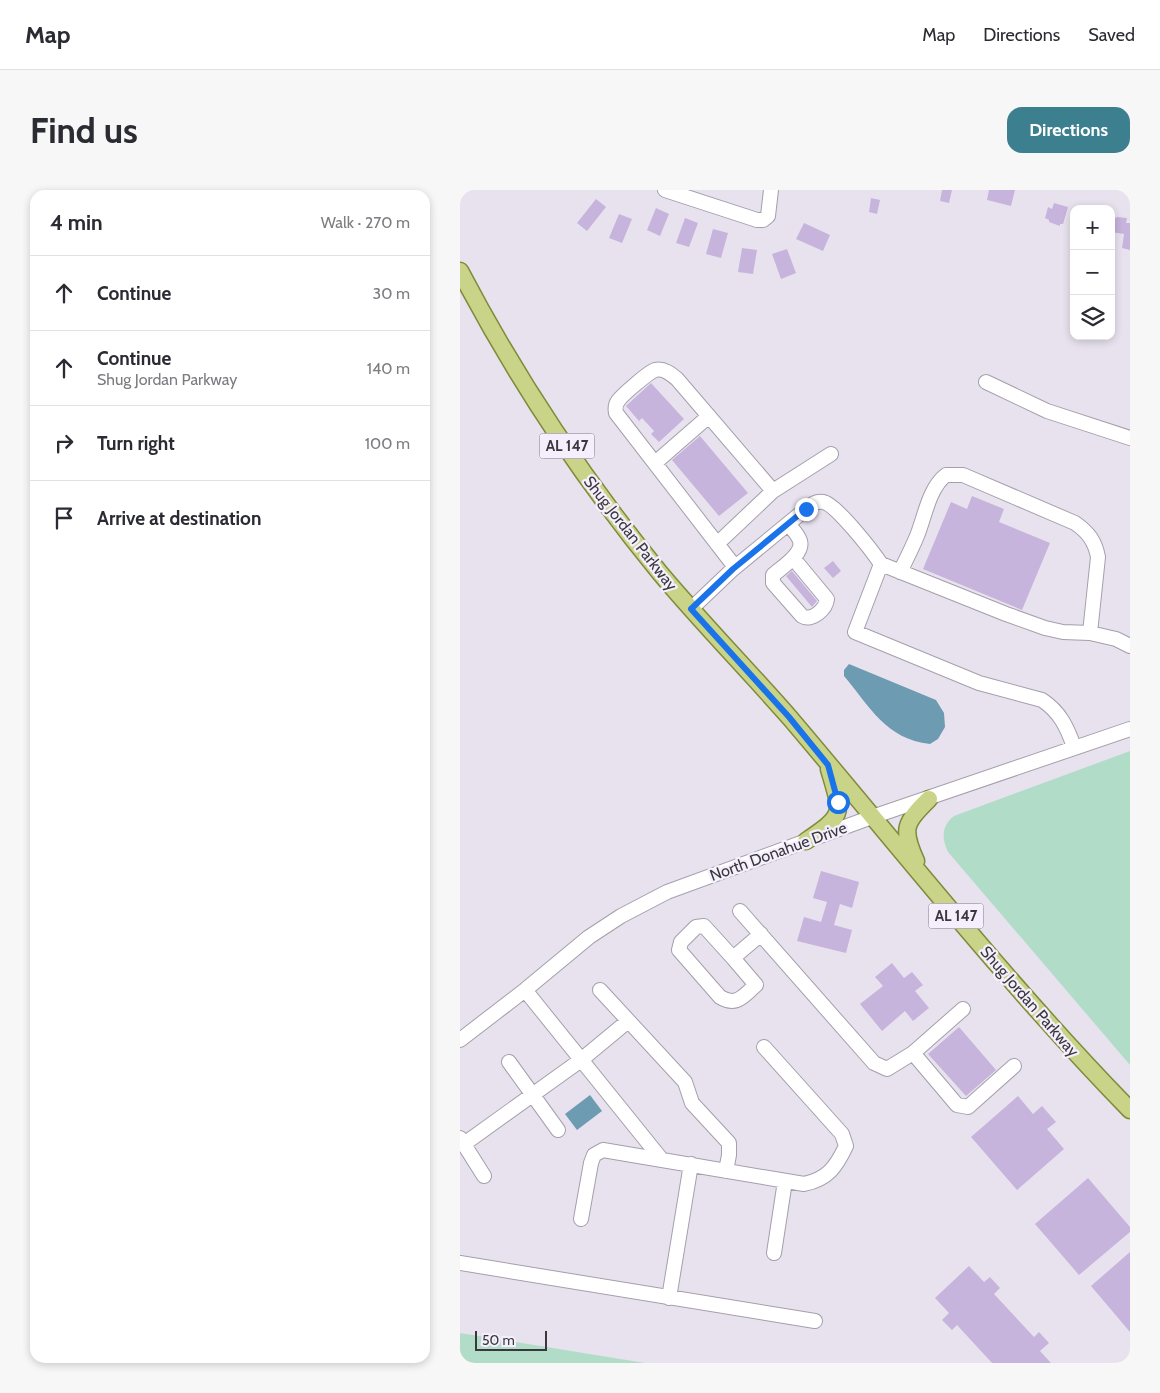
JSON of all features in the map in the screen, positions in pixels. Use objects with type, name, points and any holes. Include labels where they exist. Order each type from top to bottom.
[{"type":"main road","name":"Shug Jordan Parkway","points":[[460,271],[503,347],[539,405],[577,462],[623,525],[691,609],[789,717],[1023,995],[1087,1066],[1130,1110]]},
{"type":"main road","points":[[806,841],[829,826],[835,819],[838,811],[838,802],[828,765]]},
{"type":"main road","points":[[924,877],[910,847],[908,821],[929,798]]},
{"type":"street","points":[[665,190],[757,220],[763,220],[768,216],[771,190]]},
{"type":"street","points":[[735,567],[616,413],[615,408],[618,400],[653,371],[663,370],[677,379],[773,491]]},
{"type":"street","points":[[986,382],[1047,412],[1130,438]]},
{"type":"street","points":[[655,463],[710,416]]},
{"type":"street","points":[[717,544],[773,491],[831,454]]},
{"type":"street","points":[[900,572],[940,479],[946,475],[963,475],[1075,523],[1085,530],[1094,543],[1098,557],[1090,633]]},
{"type":"street","points":[[691,609],[735,567],[814,502],[823,502],[830,505],[870,548],[881,564],[1045,628],[1116,638],[1130,646]]},
{"type":"street","points":[[788,524],[799,538],[801,544],[797,554],[792,558]]},
{"type":"street","points":[[881,564],[855,632],[978,683],[1042,700],[1051,706],[1067,727],[1074,747]]},
{"type":"street","name":"North Donahue Drive","points":[[460,1040],[589,937],[621,916],[667,892],[872,817],[1130,728]]},
{"type":"street","points":[[740,911],[874,1063],[887,1069],[913,1053],[963,1009]]},
{"type":"street","points":[[696,926],[704,926],[733,958],[756,985],[738,1001],[729,1002],[720,997],[679,950],[681,942],[696,926]]},
{"type":"street","points":[[733,958],[761,934]]},
{"type":"street","points":[[525,990],[662,1160]]},
{"type":"street","points":[[600,990],[685,1082],[692,1103],[729,1143],[726,1171]]},
{"type":"street","points":[[484,1176],[462,1141],[582,1060],[628,1020]]},
{"type":"street","points":[[580,1219],[591,1163],[594,1155],[603,1150],[804,1184],[817,1181],[830,1173],[846,1146],[842,1134],[764,1047]]},
{"type":"street","points":[[913,1053],[957,1105],[968,1106],[1014,1066]]},
{"type":"street","points":[[509,1062],[558,1130]]},
{"type":"street","points":[[669,1298],[691,1164]]},
{"type":"street","points":[[774,1253],[785,1181]]},
{"type":"street","points":[[460,1263],[815,1321]]},
{"type":"green space","points":[[1130,751],[1130,1065],[948,852],[944,842],[944,832],[947,823],[954,816]]},
{"type":"green space","points":[[460,1333],[645,1363],[460,1363]]},
{"type":"water","points":[[849,664],[936,700],[944,713],[945,727],[938,739],[930,744],[915,741],[902,736],[880,720],[844,676],[844,670]]},
{"type":"water","points":[[590,1095],[602,1111],[577,1130],[565,1114]]},
{"type":"building","points":[[942,190],[952,190],[949,203],[940,201]]},
{"type":"building","points":[[989,190],[1015,190],[1011,206],[987,200]]},
{"type":"building","points":[[871,198],[880,200],[877,214],[869,212]]},
{"type":"building","points":[[596,199],[606,207],[587,231],[577,223]]},
{"type":"building","points":[[1054,203],[1068,207],[1063,224],[1060,224],[1060,226],[1049,222],[1045,218],[1048,207],[1052,209]]},
{"type":"building","points":[[656,208],[669,214],[660,236],[647,230]]},
{"type":"building","points":[[619,214],[632,219],[622,243],[609,238]]},
{"type":"building","points":[[685,218],[698,223],[689,247],[676,243]]},
{"type":"building","points":[[1116,218],[1127,218],[1126,223],[1130,223],[1130,250],[1122,248],[1124,234],[1115,233]]},
{"type":"building","points":[[804,223],[830,235],[823,251],[796,239]]},
{"type":"building","points":[[713,229],[728,233],[721,258],[706,254]]},
{"type":"building","points":[[742,248],[757,250],[753,274],[738,272]]},
{"type":"building","points":[[787,249],[796,273],[781,279],[772,254]]},
{"type":"building","points":[[651,383],[684,419],[659,442],[651,434],[654,431],[642,418],[639,421],[626,406]]},
{"type":"building","points":[[700,436],[748,493],[719,516],[672,460]]},
{"type":"building","points":[[972,496],[1004,509],[999,522],[1050,543],[1022,610],[923,569],[951,502],[967,509]]},
{"type":"building","points":[[833,561],[841,571],[833,578],[824,568]]},
{"type":"building","points":[[792,571],[817,601],[812,607],[786,576]]},
{"type":"building","points":[[821,871],[859,882],[852,908],[840,904],[834,925],[852,930],[846,953],[797,941],[804,917],[821,922],[827,902],[813,898]]},
{"type":"building","points":[[892,963],[904,978],[912,972],[923,985],[915,991],[929,1008],[913,1021],[905,1011],[882,1031],[860,1004],[883,986],[875,977]]},
{"type":"building","points":[[959,1027],[996,1070],[966,1096],[928,1054]]},
{"type":"building","points":[[1018,1096],[1033,1114],[1042,1106],[1056,1122],[1047,1129],[1064,1149],[1017,1190],[971,1137]]},
{"type":"building","points":[[1088,1178],[1130,1227],[1130,1232],[1079,1275],[1035,1224]]},
{"type":"building","points":[[1130,1252],[1130,1332],[1091,1286]]},
{"type":"building","points":[[969,1266],[984,1282],[990,1277],[1000,1288],[994,1294],[1034,1337],[1039,1332],[1049,1343],[1040,1351],[1051,1363],[992,1363],[957,1325],[952,1330],[942,1320],[949,1313],[935,1298]]},
{"type":"route","points":[[806,509],[733,569],[691,609],[789,717],[828,765],[838,802]]}]
